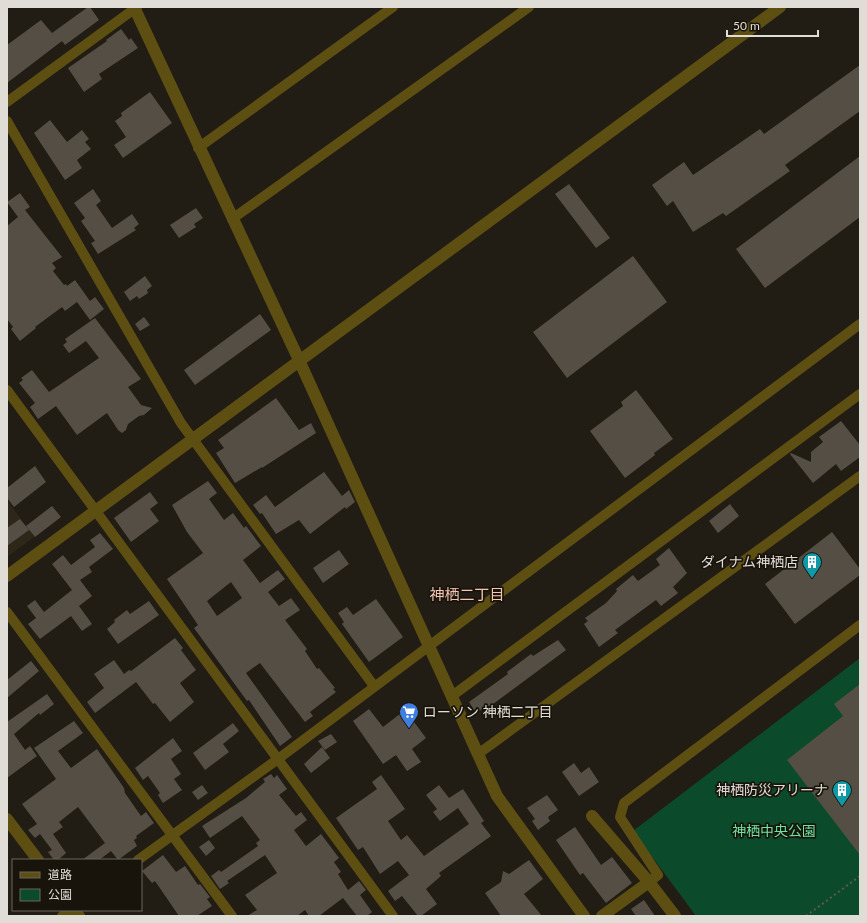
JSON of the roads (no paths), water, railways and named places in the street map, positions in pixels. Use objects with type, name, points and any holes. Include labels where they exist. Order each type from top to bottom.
[{"type":"street","points":[[198,148],[393,7]]},
{"type":"street","points":[[232,219],[529,7]]},
{"type":"street","points":[[7,576],[780,7]]},
{"type":"street","points":[[7,102],[135,8],[198,148],[299,360],[497,796],[584,916]]},
{"type":"street","points":[[7,121],[181,423],[374,686]]},
{"type":"street","points":[[139,859],[278,759],[860,324]]},
{"type":"street","points":[[7,390],[393,916]]},
{"type":"street","points":[[452,696],[860,394]]},
{"type":"street","points":[[478,754],[860,476]]},
{"type":"street","points":[[7,612],[232,916]]},
{"type":"street","points":[[602,916],[658,876],[620,817],[624,803],[860,625]]},
{"type":"street","points":[[592,816],[649,882],[675,916]]},
{"type":"street","points":[[7,819],[37,859]]},
{"type":"place","name":"ダイナム神栖店","points":[[812,579]]},
{"type":"place","name":"ローソン 神栖二丁目","points":[[409,729]]},
{"type":"place","name":"神栖防災アリーナ","points":[[842,807]]},
{"type":"district","name":"神栖二丁目","points":[[467,595]]},
{"type":"park label","name":"神栖中央公園","points":[[774,831]]}]
